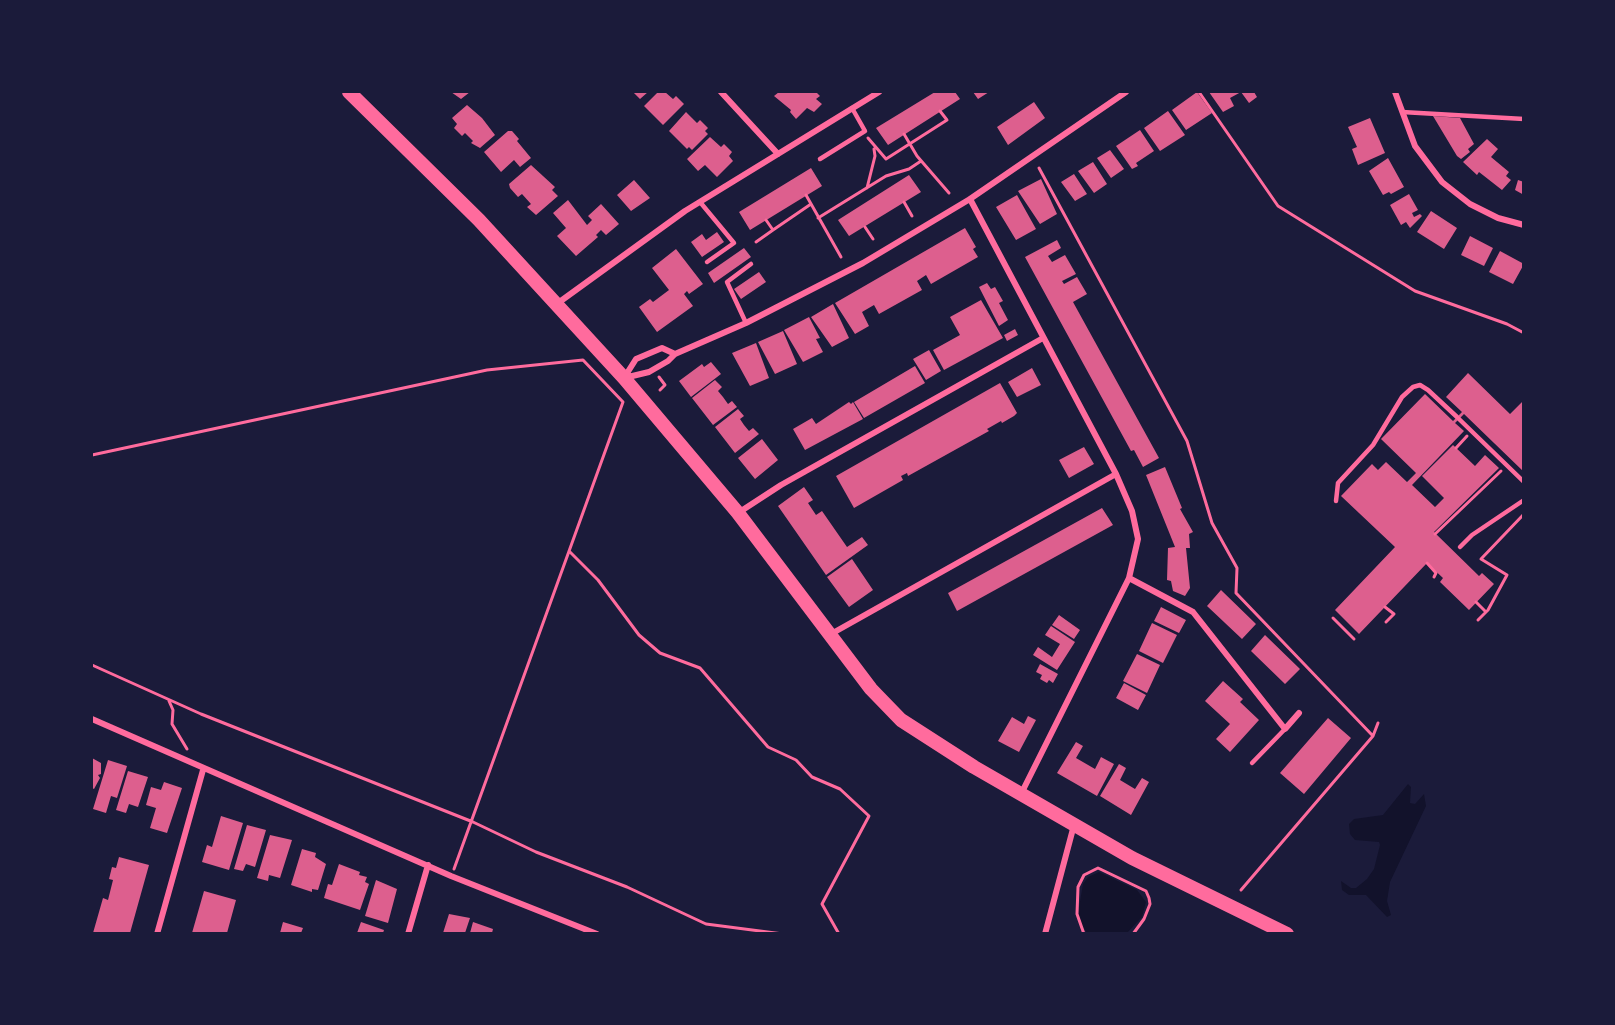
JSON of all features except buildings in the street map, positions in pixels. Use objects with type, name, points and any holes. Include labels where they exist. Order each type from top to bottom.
[{"type":"main road","points":[[358,94],[558,303],[624,378],[738,513],[871,688],[901,720],[1021,794],[1132,858],[1287,933]]},
{"type":"street","points":[[721,92],[778,154]]},
{"type":"street","points":[[558,303],[700,202],[879,92]]},
{"type":"street","points":[[624,378],[649,372],[675,354],[746,323],[863,263],[970,199],[1126,92]]},
{"type":"street","points":[[1395,92],[1415,146],[1442,182],[1470,204],[1498,218],[1524,225]]},
{"type":"street","points":[[970,199],[1116,474],[1132,511],[1138,539],[1129,578],[1021,794]]},
{"type":"street","points":[[738,513],[782,484],[1043,338]]},
{"type":"street","points":[[624,378],[636,358],[662,348],[675,354]]},
{"type":"street","points":[[831,634],[1116,474]]},
{"type":"street","points":[[1129,578],[1193,612],[1285,729],[1299,713]]},
{"type":"street","points":[[92,719],[203,770],[452,876],[597,933]]},
{"type":"street","points":[[157,933],[203,770]]},
{"type":"street","points":[[1044,933],[1074,825]]},
{"type":"street","points":[[408,933],[428,865]]},
{"type":"lane","points":[[820,159],[865,131],[852,108]]},
{"type":"lane","points":[[1402,112],[1524,119]]},
{"type":"lane","points":[[700,202],[734,243],[707,262]]},
{"type":"lane","points":[[746,323],[727,282],[751,264]]},
{"type":"lane","points":[[1336,501],[1338,483],[1373,445],[1402,397],[1413,387],[1420,385],[1428,390],[1524,482]]},
{"type":"lane","points":[[1460,547],[1495,517],[1524,500]]},
{"type":"lane","points":[[1252,763],[1285,729]]},
{"type":"path","points":[[1199,92],[1278,206],[1415,291],[1507,324],[1524,333]]},
{"type":"path","points":[[865,131],[874,148],[886,159],[947,120],[940,111]]},
{"type":"path","points":[[904,134],[921,161],[949,193]]},
{"type":"path","points":[[867,188],[875,156],[874,148]]},
{"type":"path","points":[[818,218],[886,176],[909,170],[921,161]]},
{"type":"path","points":[[1039,168],[1187,441],[1212,523],[1237,568],[1236,593],[1373,736]]},
{"type":"path","points":[[806,195],[841,257]]},
{"type":"path","points":[[904,202],[912,216]]},
{"type":"path","points":[[756,243],[811,204]]},
{"type":"path","points":[[766,220],[773,230]]},
{"type":"path","points":[[865,227],[873,239]]},
{"type":"path","points":[[92,455],[487,370],[582,360],[623,402],[452,876]]},
{"type":"path","points":[[656,373],[665,385],[660,390]]},
{"type":"path","points":[[1456,448],[1462,442]]},
{"type":"path","points":[[1436,534],[1494,477]]},
{"type":"path","points":[[1478,620],[1486,612],[1506,574],[1480,559],[1524,514]]},
{"type":"path","points":[[569,551],[598,580],[639,635],[660,653],[700,668],[768,747],[796,760],[812,777],[840,789],[869,816],[822,904],[839,933]]},
{"type":"path","points":[[1427,563],[1436,573],[1434,577]]},
{"type":"path","points":[[1476,603],[1486,612]]},
{"type":"path","points":[[1385,607],[1394,614],[1386,622]]},
{"type":"path","points":[[1333,618],[1354,639]]},
{"type":"path","points":[[92,665],[168,700],[473,822],[536,852],[627,887],[706,924],[783,933]]},
{"type":"path","points":[[168,700],[173,710],[172,724],[188,750]]},
{"type":"path","points":[[1242,890],[1373,736],[1378,723]]},
{"type":"path","points":[[1084,933],[1077,914],[1078,887],[1084,875],[1098,868],[1146,891],[1150,903],[1144,919],[1133,933]]},
{"type":"shaded area","points":[[1408,784],[1411,787],[1410,803],[1415,804],[1424,794],[1426,806],[1390,882],[1387,901],[1391,915],[1387,917],[1366,895],[1349,895],[1342,890],[1341,881],[1351,888],[1356,888],[1367,879],[1374,869],[1380,845],[1379,842],[1355,840],[1350,834],[1349,824],[1354,819],[1383,815]]},
{"type":"shaded area","points":[[1099,872],[1137,890],[1146,902],[1142,917],[1127,933],[1087,933],[1081,924],[1078,913],[1083,884],[1088,877]]}]
